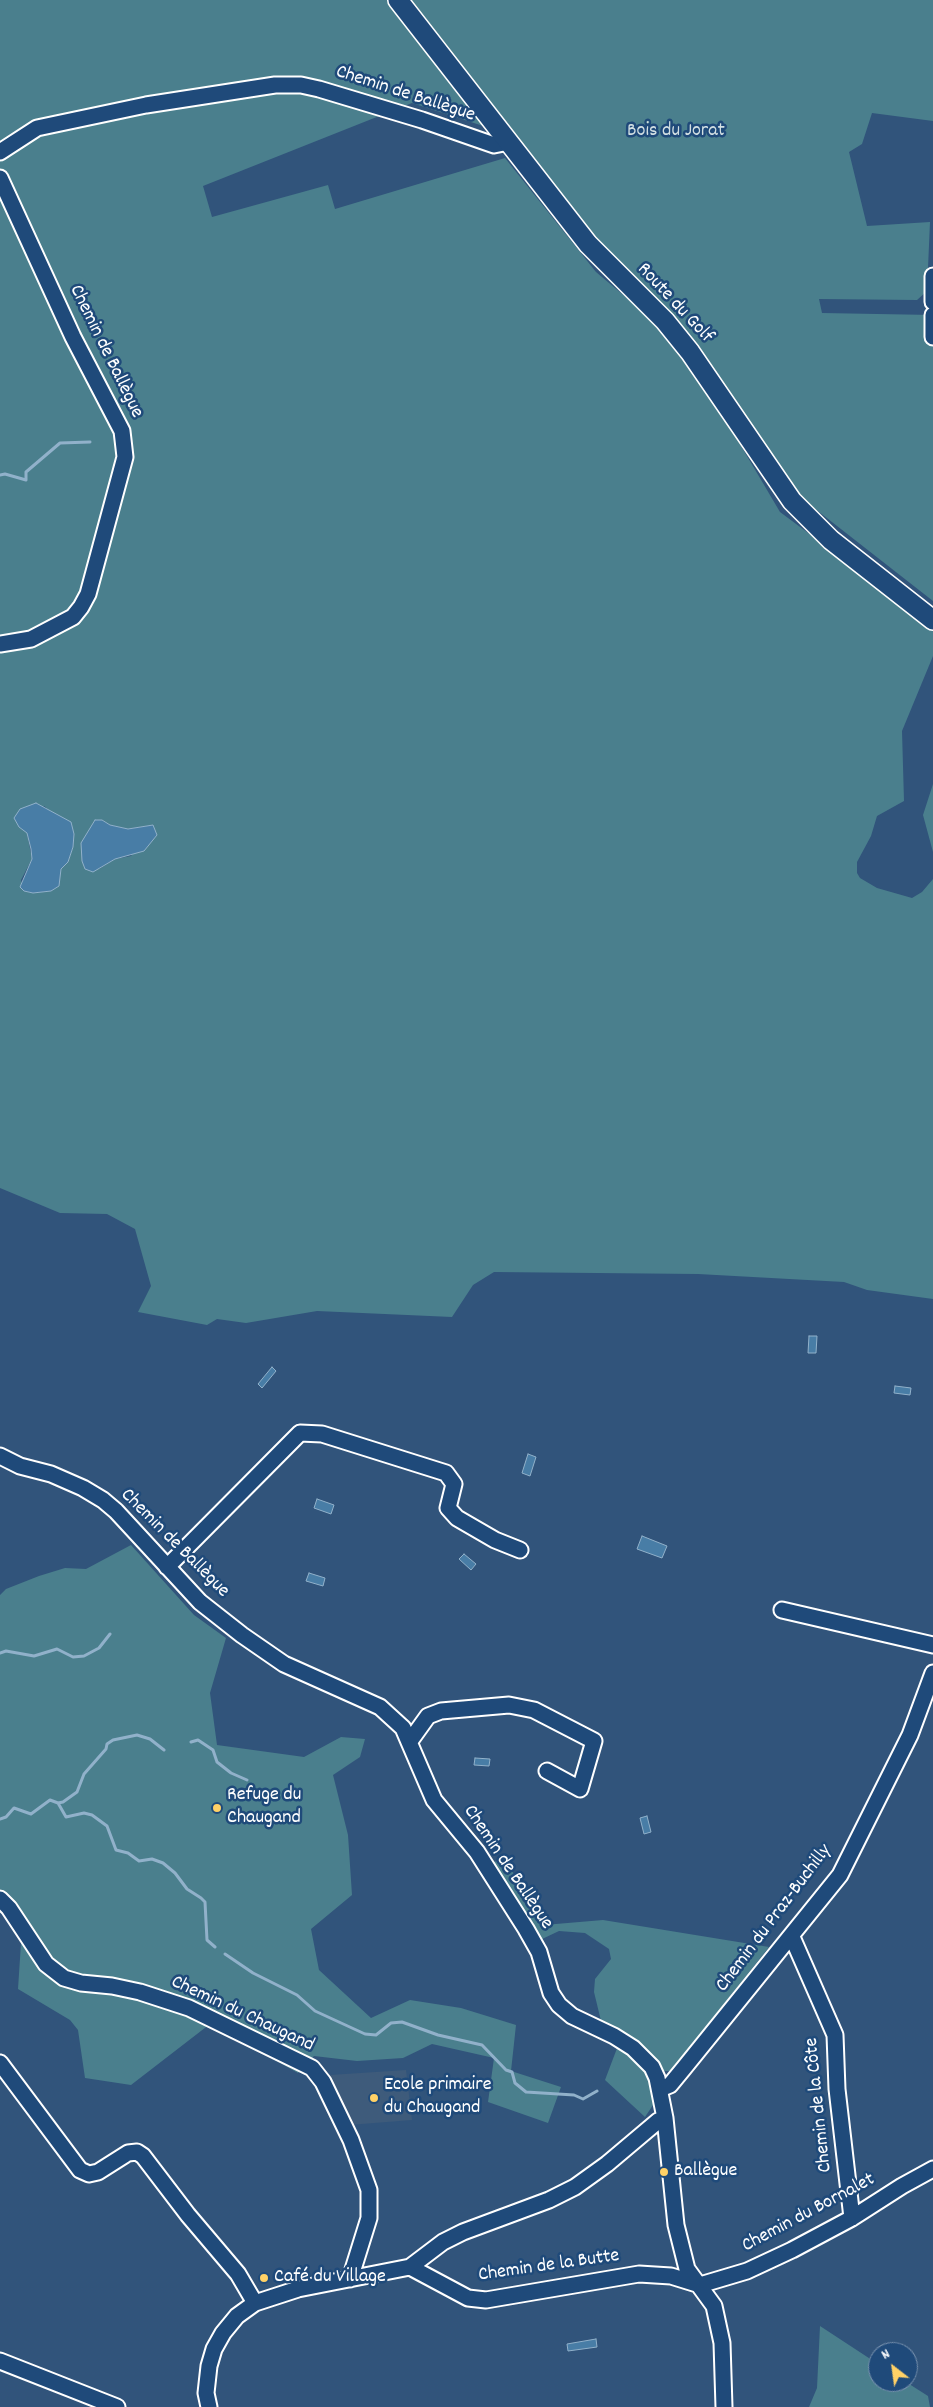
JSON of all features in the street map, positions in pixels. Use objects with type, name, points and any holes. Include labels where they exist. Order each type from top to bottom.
[{"type":"main road","name":"Route du Golf","points":[[398,0],[598,255],[664,321],[690,352],[710,378],[776,479],[803,513],[831,540],[933,620]]},
{"type":"street","name":"Chemin de Ballègue","points":[[0,152],[37,128],[146,105],[275,84],[319,88],[494,145],[509,142]]},
{"type":"street","name":"Chemin de Ballègue","points":[[0,178],[73,337],[122,432],[125,457],[88,594],[81,607],[73,617],[31,639],[0,644]]},
{"type":"street","points":[[933,276],[933,302]]},
{"type":"street","points":[[933,315],[933,338]]},
{"type":"street","points":[[167,1567],[300,1433],[322,1434],[446,1473],[454,1484],[448,1508],[457,1518],[495,1540],[520,1550]]},
{"type":"street","name":"Chemin de Ballègue","points":[[0,1456],[20,1466],[51,1474],[83,1488],[102,1500],[116,1511],[200,1602],[254,1644],[284,1664],[380,1707],[398,1722],[410,1741],[421,1773],[434,1800],[477,1852],[526,1929],[539,1952],[551,1993],[559,2005],[572,2016],[614,2036],[633,2048],[652,2067],[660,2089],[665,2118],[676,2225],[687,2269],[714,2306],[722,2343],[724,2407]]},
{"type":"street","points":[[782,1610],[933,1645]]},
{"type":"street","name":"Chemin du Praz-Buchilly","points":[[660,2089],[670,2085],[792,1937],[840,1874],[910,1735],[933,1673]]},
{"type":"street","points":[[410,1741],[428,1716],[441,1712],[509,1705],[534,1710],[594,1741],[580,1789],[547,1771]]},
{"type":"street","name":"Chemin du Chaugand","points":[[0,1899],[9,1908],[46,1964],[64,1978],[81,1983],[112,1986],[140,1992],[190,2008],[312,2068],[323,2082],[351,2140],[369,2190],[369,2218],[350,2279]]},
{"type":"street","name":"Chemin de la Côte","points":[[792,1937],[835,2035],[837,2089],[852,2218]]},
{"type":"street","points":[[0,2063],[80,2170],[89,2174],[98,2172],[128,2153],[137,2152],[144,2156],[188,2216],[238,2274],[255,2303]]},
{"type":"street","points":[[209,2407],[206,2393],[209,2366],[214,2350],[223,2333],[237,2316],[255,2303],[278,2294],[410,2267],[443,2242],[463,2232],[549,2200],[575,2187],[607,2164],[658,2121],[665,2118]]},
{"type":"street","name":"Chemin du Bornalet","points":[[700,2285],[716,2282],[746,2271],[852,2218],[933,2169]]},
{"type":"street","name":"Chemin de la Butte","points":[[410,2267],[468,2298],[486,2300],[639,2274],[671,2276],[700,2285]]},
{"type":"street","points":[[0,2361],[117,2407]]},
{"type":"shaded area","points":[[36,803],[71,822],[74,834],[73,847],[68,862],[61,869],[59,886],[51,891],[33,893],[24,891],[20,887],[32,859],[27,833],[19,827],[14,818],[20,809]]},
{"type":"shaded area","points":[[95,820],[102,820],[110,825],[128,829],[153,825],[157,835],[144,851],[115,859],[93,872],[85,869],[82,861],[81,843]]},
{"type":"shaded area","points":[[809,1336],[817,1336],[816,1353],[808,1353]]},
{"type":"shaded area","points":[[272,1367],[276,1371],[262,1388],[258,1384]]},
{"type":"shaded area","points":[[895,1386],[911,1388],[910,1395],[894,1393]]},
{"type":"shaded area","points":[[528,1454],[536,1457],[530,1476],[522,1473]]},
{"type":"shaded area","points":[[317,1499],[334,1505],[331,1514],[314,1508]]},
{"type":"shaded area","points":[[642,1536],[667,1546],[662,1558],[637,1549]]},
{"type":"shaded area","points":[[464,1554],[476,1564],[471,1570],[459,1559]]},
{"type":"shaded area","points":[[309,1573],[325,1578],[323,1586],[306,1581]]},
{"type":"shaded area","points":[[475,1758],[490,1759],[489,1766],[474,1765]]},
{"type":"shaded area","points":[[647,1816],[651,1832],[644,1834],[640,1818]]},
{"type":"shaded area","name":"Ecole primaire du Chaugand","points":[[406,2070],[412,2120],[349,2125],[330,2075]]},
{"type":"shaded area","points":[[596,2339],[597,2347],[568,2351],[567,2344]]},
{"type":"green space","name":"Bois du Jorat","points":[[0,0],[933,0],[933,121],[872,113],[862,144],[849,152],[867,226],[930,222],[927,291],[917,300],[819,299],[822,313],[933,315],[933,601],[791,490],[737,402],[668,311],[609,260],[508,134],[412,103],[203,186],[212,217],[328,185],[335,209],[505,158],[596,272],[653,320],[721,412],[780,512],[933,626],[933,656],[902,731],[904,801],[877,816],[871,836],[857,862],[857,873],[860,878],[877,888],[912,898],[922,892],[933,879],[933,1299],[867,1290],[844,1282],[698,1274],[494,1272],[473,1285],[452,1317],[317,1311],[246,1323],[217,1319],[207,1325],[138,1312],[151,1286],[135,1229],[107,1214],[60,1213],[0,1188]],"holes":[[[44,806],[53,814],[71,823],[74,834],[73,847],[68,862],[61,869],[58,886],[51,891],[33,893],[24,891],[21,880],[32,859],[27,833]],[[102,820],[110,825],[128,829],[153,825],[131,856],[115,859],[99,869]]]},
{"type":"green space","points":[[933,784],[933,852],[923,815]]},
{"type":"green space","points":[[131,1545],[194,1615],[226,1638],[210,1693],[217,1745],[304,1757],[341,1737],[365,1739],[360,1757],[333,1775],[348,1835],[352,1895],[311,1929],[319,1970],[371,2018],[410,2000],[461,2008],[516,2025],[511,2071],[561,2087],[548,2123],[488,2102],[494,2058],[432,2044],[403,2058],[357,2061],[314,2056],[298,2073],[210,2024],[131,2085],[85,2078],[78,2030],[70,2020],[18,1989],[22,1928],[0,1905],[0,1595],[6,1589],[65,1568],[86,1569]]},
{"type":"green space","points":[[509,1860],[522,1900],[544,1925],[603,1920],[769,1947],[671,2071],[662,2071],[648,2054],[602,2025],[594,1992],[595,1979],[611,1959],[609,1949],[585,1933],[559,1931],[540,1940],[491,1862]]},
{"type":"green space","points":[[619,2043],[642,2067],[650,2081],[654,2095],[653,2105],[645,2117],[605,2080]]},
{"type":"green space","points":[[820,2326],[868,2357],[868,2392],[918,2392],[918,2390],[928,2396],[930,2407],[809,2407],[817,2388]]},
{"type":"waterway","points":[[0,475],[5,474],[26,480],[26,472],[60,443],[90,442]]},
{"type":"waterway","points":[[0,1653],[6,1651],[34,1656],[57,1649],[73,1657],[84,1656],[99,1648],[110,1634]]},
{"type":"waterway","points":[[58,1803],[63,1802],[77,1792],[84,1774],[106,1749],[107,1744],[113,1740],[137,1735],[150,1739],[164,1750]]},
{"type":"waterway","points":[[191,1742],[198,1740],[213,1750],[217,1762],[231,1773],[247,1780]]},
{"type":"waterway","points":[[0,1819],[6,1817],[14,1808],[31,1814],[50,1800],[58,1803],[66,1817],[84,1813],[92,1815],[107,1826],[116,1850],[128,1853],[139,1861],[152,1859],[163,1863],[175,1873],[187,1889],[205,1902],[207,1940],[215,1947]]},
{"type":"waterway","points":[[225,1954],[253,1973],[297,1995],[315,2011],[365,2034],[376,2035],[391,2023],[402,2022],[438,2035],[482,2045],[506,2070],[512,2072],[515,2083],[526,2092],[574,2095],[583,2099],[597,2091]]},
{"type":"place","name":"Refuge du Chaugand","points":[[217,1808]]},
{"type":"place","name":"Ecole primaire du Chaugand","points":[[374,2098]]},
{"type":"place","name":"Ballègue","points":[[664,2172]]},
{"type":"place","name":"Café du Village","points":[[264,2278]]}]
